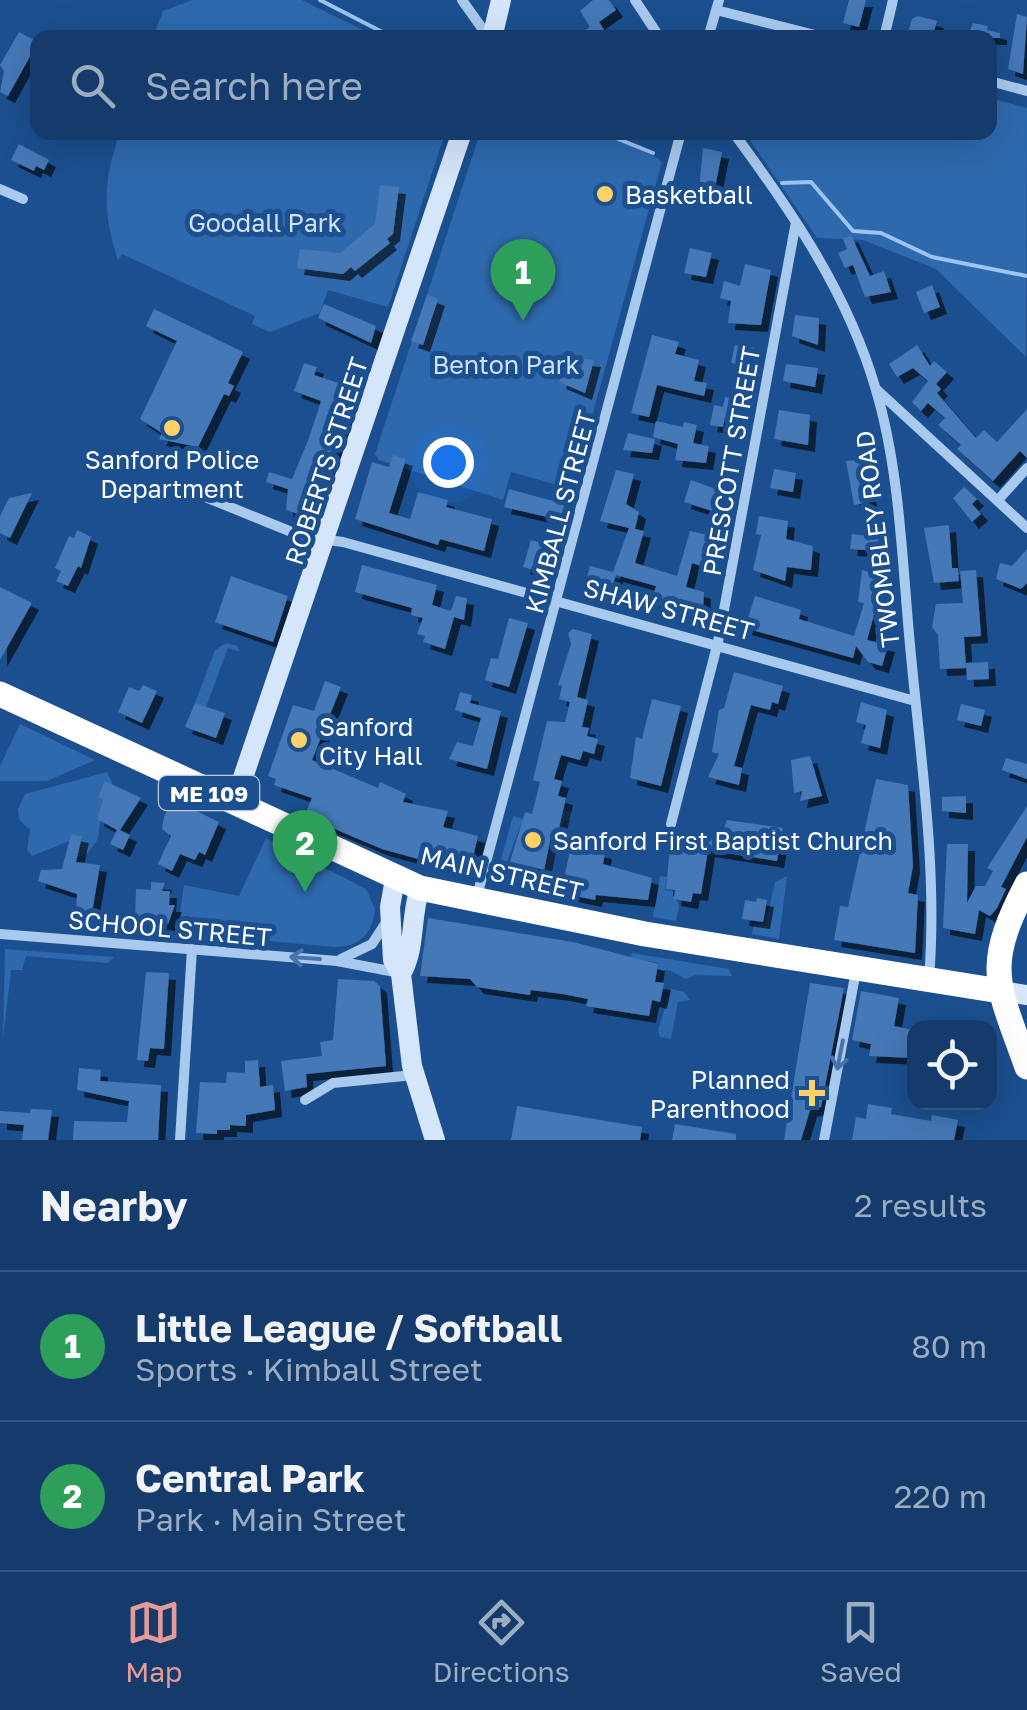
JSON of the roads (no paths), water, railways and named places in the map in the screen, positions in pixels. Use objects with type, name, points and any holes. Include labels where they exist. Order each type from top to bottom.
[{"type":"highway","name":"MAIN STREET","points":[[0,694],[408,883],[476,901],[856,971],[1000,991]]},
{"type":"highway","points":[[1027,884],[1000,943],[996,972],[1027,1066]]},
{"type":"street","points":[[462,0],[484,30]]},
{"type":"street","points":[[492,30],[501,0]]},
{"type":"street","points":[[634,0],[655,30]]},
{"type":"street","points":[[886,30],[894,0]]},
{"type":"street","points":[[710,30],[718,5],[801,30]]},
{"type":"street","points":[[997,83],[1027,91]]},
{"type":"street","name":"ROBERTS STREET","points":[[234,804],[459,140]]},
{"type":"street","name":"KIMBALL STREET","points":[[476,901],[679,140]]},
{"type":"street","name":"TWOMBLEY ROAD","points":[[738,140],[796,221],[835,286],[876,390],[891,461],[915,701],[930,888],[928,980]]},
{"type":"street","points":[[0,188],[23,199]]},
{"type":"street","name":"PRESCOTT STREET","points":[[671,824],[718,642],[796,221]]},
{"type":"street","points":[[876,390],[1027,528]]},
{"type":"street","points":[[998,500],[1027,468]]},
{"type":"street","name":"SHAW STREET","points":[[183,488],[304,537],[327,539],[718,642],[915,701]]},
{"type":"street","points":[[338,960],[372,944],[408,883]]},
{"type":"street","points":[[401,974],[409,960],[408,883]]},
{"type":"street","points":[[390,915],[393,960],[401,974],[414,1076],[435,1140]]},
{"type":"street","name":"SCHOOL STREET","points":[[0,934],[338,960],[375,965],[401,974]]},
{"type":"street","points":[[180,1140],[192,948]]},
{"type":"street","points":[[824,1140],[856,971]]},
{"type":"street","name":"MAIN STREET","points":[[1000,991],[1027,995]]},
{"type":"street","points":[[305,1100],[326,1085],[414,1076]]},
{"type":"waterway","points":[[320,0],[378,30]]},
{"type":"waterway","points":[[621,140],[653,153]]},
{"type":"waterway","points":[[782,183],[811,182],[853,231],[881,233],[932,257],[1027,276]]},
{"type":"place","name":"Basketball","points":[[605,194]]},
{"type":"place","name":"Little League / Softball","points":[[523,321]]},
{"type":"place","name":"Sanford Police Department","points":[[172,428]]},
{"type":"place","name":"Sanford City Hall","points":[[299,740]]},
{"type":"place","name":"Sanford First Baptist Church","points":[[533,840]]},
{"type":"place","name":"Central Park","points":[[305,892]]},
{"type":"place","name":"Planned Parenthood","points":[[812,1093]]},
{"type":"park label","name":"Goodall Park","points":[[265,222]]},
{"type":"park label","name":"Benton Park","points":[[506,364]]}]
